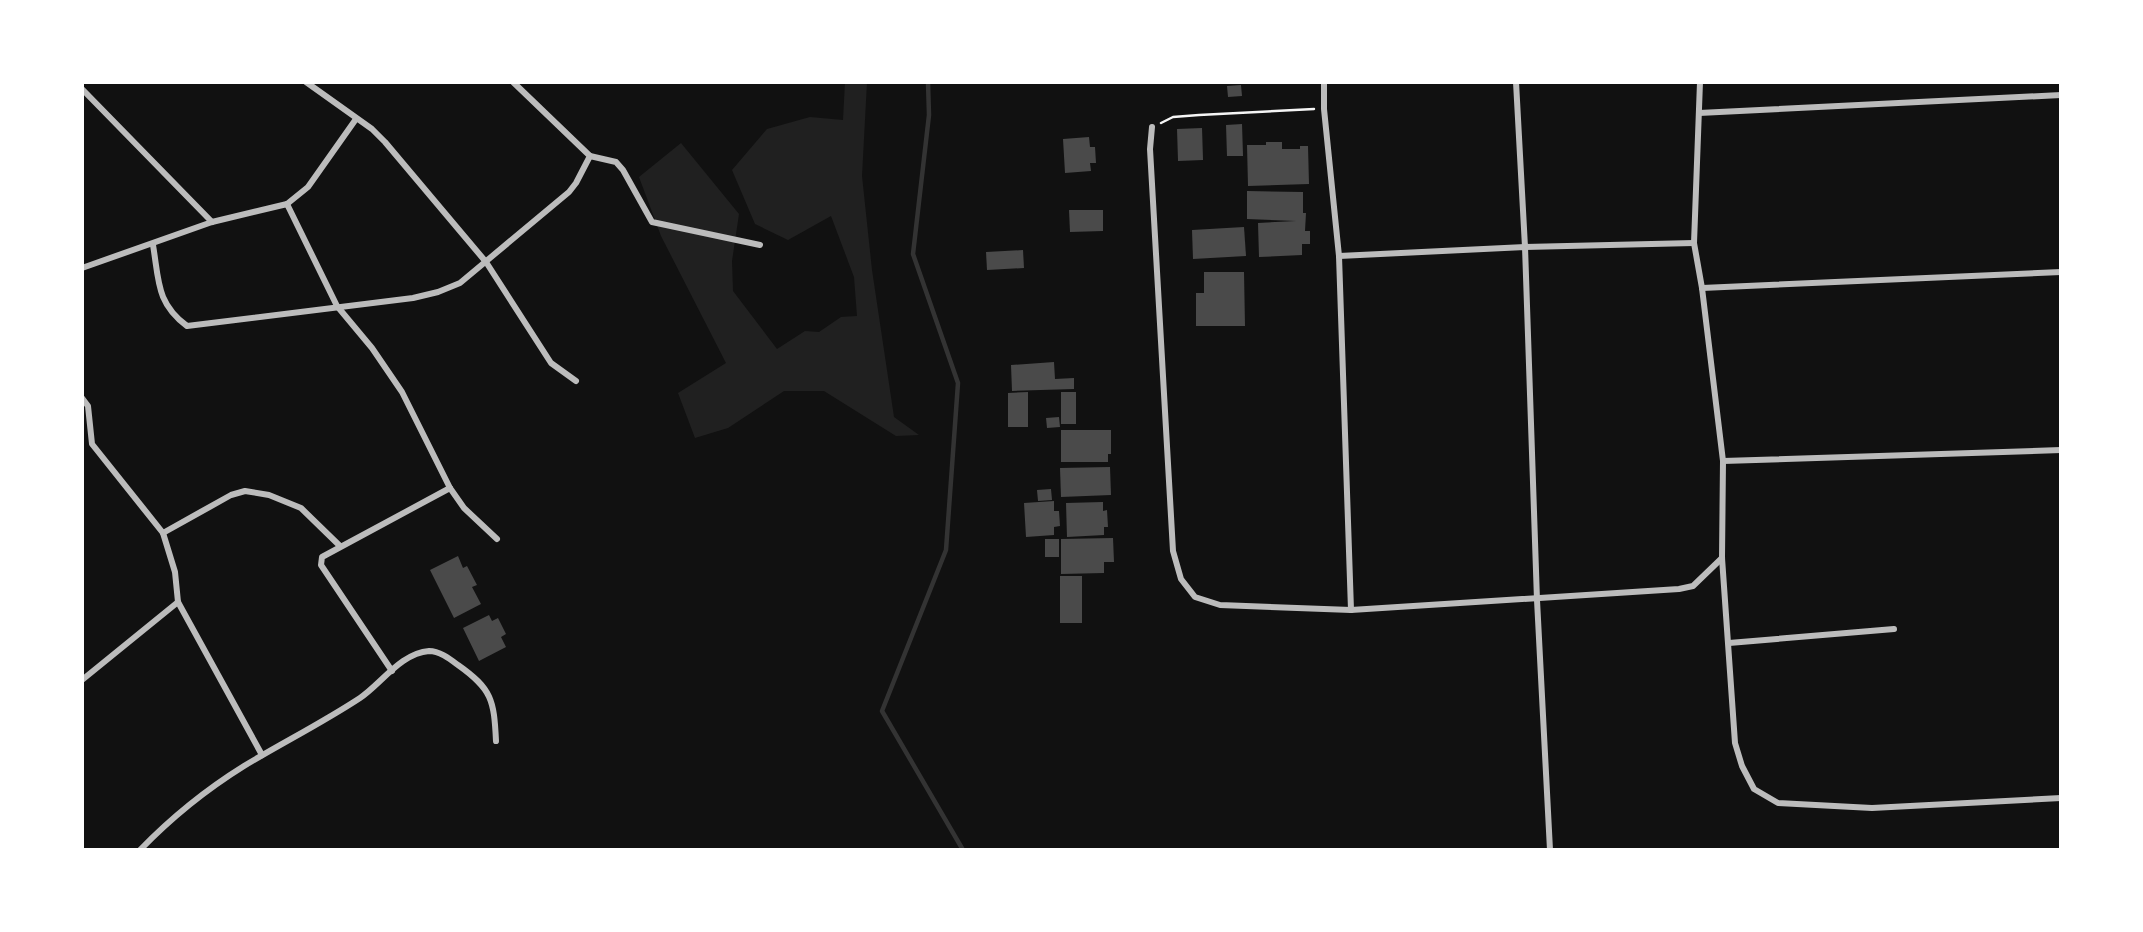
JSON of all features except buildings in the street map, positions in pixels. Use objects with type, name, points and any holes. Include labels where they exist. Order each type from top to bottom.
[{"type":"street","points":[[306,82],[385,142],[486,262],[551,363],[576,381]]},
{"type":"street","points":[[513,82],[590,156],[616,162],[652,222],[760,245]]},
{"type":"street","points":[[1324,82],[1324,109],[1339,256],[1351,610]]},
{"type":"street","points":[[1516,82],[1550,850]]},
{"type":"street","points":[[1700,82],[1694,243],[1723,461],[1722,558],[1735,743],[1742,766],[1754,789],[1778,803],[1872,808],[2061,799]]},
{"type":"street","points":[[82,89],[212,222]]},
{"type":"street","points":[[1699,113],[2061,95]]},
{"type":"street","points":[[82,268],[212,222],[287,204],[308,187],[356,118]]},
{"type":"street","points":[[1152,127],[1150,149],[1173,551],[1181,579],[1195,597],[1220,605],[1351,610],[1622,594],[1693,586],[1722,558]]},
{"type":"street","points":[[153,245],[162,298],[172,315],[187,326],[413,298],[460,283],[569,192],[590,156]]},
{"type":"street","points":[[287,204],[337,306],[372,348],[402,392],[450,488],[464,508],[497,539]]},
{"type":"street","points":[[1339,256],[1525,247],[1694,243]]},
{"type":"street","points":[[1702,288],[2061,272]]},
{"type":"street","points":[[82,398],[88,406],[92,444],[163,533],[176,572],[178,601],[262,755]]},
{"type":"street","points":[[1723,461],[2061,450]]},
{"type":"street","points":[[392,671],[321,565],[322,557],[450,488]]},
{"type":"street","points":[[163,533],[231,495],[245,491],[269,495],[302,508],[340,546]]},
{"type":"street","points":[[82,680],[178,601]]},
{"type":"street","points":[[1729,643],[1894,628]]},
{"type":"street","points":[[141,850],[201,796],[262,755],[360,698],[409,657],[430,651],[446,656],[479,680],[489,695],[495,712],[496,741]]},
{"type":"path","points":[[1152,127],[1173,117],[1324,109]]},
{"type":"shaded area","points":[[845,82],[867,82],[862,176],[872,270],[894,417],[919,435],[896,436],[824,391],[784,391],[728,428],[695,438],[678,393],[726,363],[661,236],[639,177],[681,143],[739,214],[732,261],[733,291],[777,349],[805,331],[819,332],[841,317],[857,316],[854,277],[831,216],[788,240],[755,224],[732,170],[767,129],[810,117],[843,120]]},
{"type":"waterway","points":[[928,82],[929,115],[913,254],[958,383],[946,550],[882,711],[963,850]]}]
